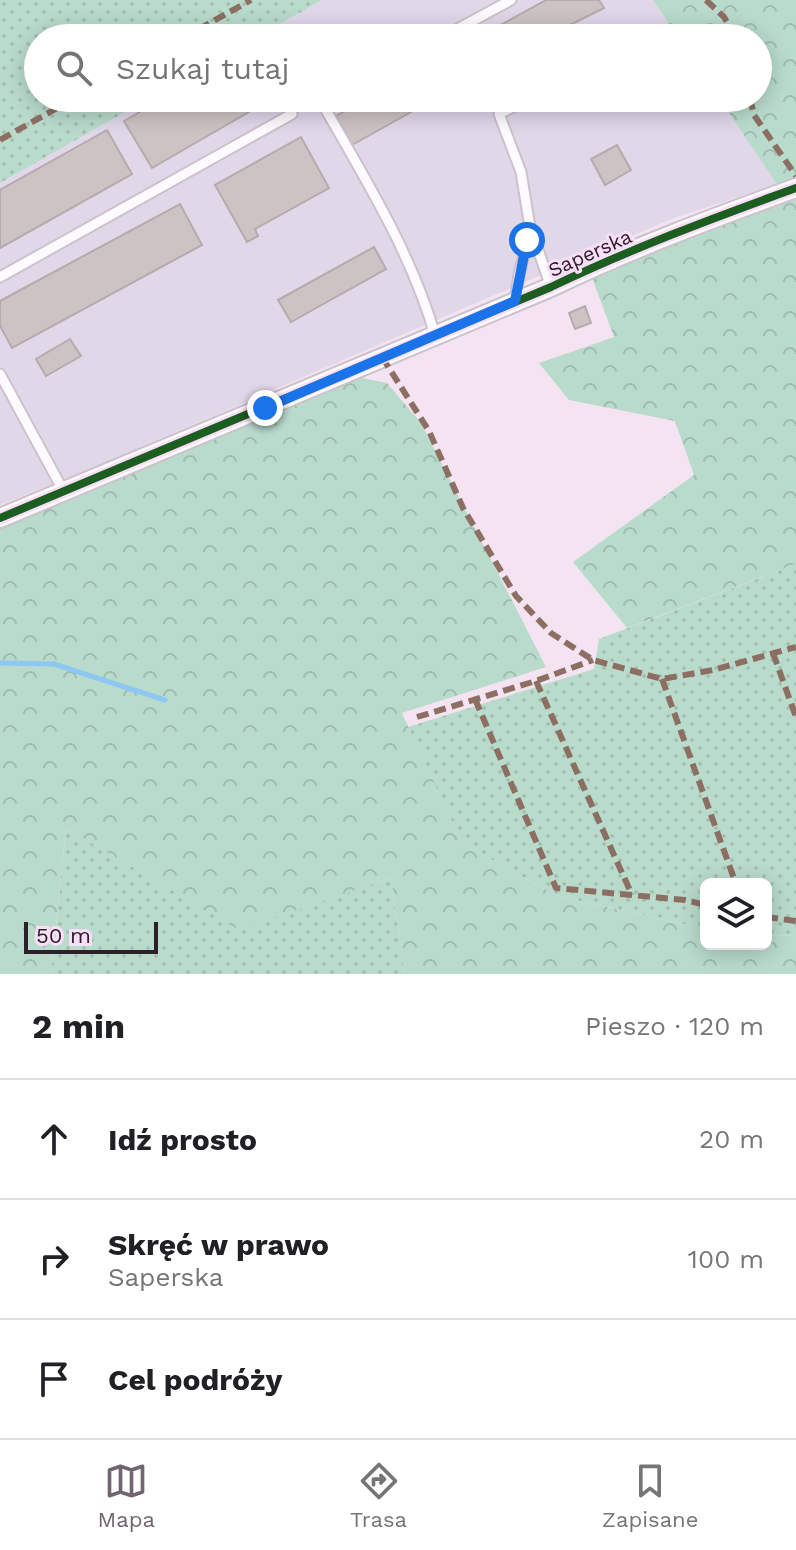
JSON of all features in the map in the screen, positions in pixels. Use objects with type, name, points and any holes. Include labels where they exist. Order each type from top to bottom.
[{"type":"street","name":"Saperska","points":[[0,518],[596,266],[796,188]]},
{"type":"lane","points":[[467,24],[511,0]]},
{"type":"lane","points":[[327,112],[371,189],[414,275],[435,335]]},
{"type":"lane","points":[[503,112],[499,114],[521,172],[531,229],[551,287]]},
{"type":"lane","points":[[0,277],[292,114]]},
{"type":"lane","points":[[515,301],[531,229]]},
{"type":"lane","points":[[0,374],[64,492]]},
{"type":"shaded area","points":[[322,0],[653,0],[669,24],[280,24]]},
{"type":"shaded area","points":[[125,112],[729,112],[778,184],[674,218],[0,505],[0,183]]},
{"type":"green space","points":[[0,0],[322,0],[280,24],[24,24],[24,112],[125,112],[0,183]]},
{"type":"green space","points":[[653,0],[796,0],[796,564],[627,628],[573,562],[694,475],[675,421],[569,400],[539,363],[614,337],[592,278],[712,226],[780,206],[777,184],[728,112],[772,112],[772,24],[669,24]]},
{"type":"green space","points":[[357,377],[387,383],[421,423],[546,667],[402,713],[462,843],[557,896],[700,928],[700,950],[772,950],[772,935],[796,936],[796,974],[405,974],[391,878],[239,930],[66,828],[51,974],[0,974],[0,529]]},
{"type":"green space","points":[[796,564],[796,936],[772,935],[772,878],[700,878],[700,928],[557,896],[462,843],[408,727],[594,669],[599,639]]},
{"type":"green space","points":[[66,828],[239,929],[391,878],[405,974],[51,974]]},
{"type":"building","points":[[546,0],[599,0],[604,8],[572,24],[502,24]]},
{"type":"building","points":[[140,112],[249,112],[152,168],[124,121]]},
{"type":"building","points":[[343,112],[411,112],[352,145],[336,116]]},
{"type":"building","points":[[107,130],[132,174],[0,248],[0,190]]},
{"type":"building","points":[[301,137],[329,188],[255,229],[258,236],[247,242],[215,185]]},
{"type":"building","points":[[617,145],[631,170],[605,185],[591,159]]},
{"type":"building","points":[[180,204],[202,245],[12,348],[0,326],[0,301]]},
{"type":"building","points":[[374,247],[386,269],[291,322],[278,300]]},
{"type":"building","points":[[585,306],[591,323],[575,329],[569,313]]},
{"type":"building","points":[[70,339],[81,356],[46,376],[36,359]]},
{"type":"waterway","points":[[0,663],[54,664],[165,700]]},
{"type":"marked path","points":[[208,24],[251,0]]},
{"type":"marked path","points":[[706,0],[728,24]]},
{"type":"marked path","points":[[0,140],[50,112]]},
{"type":"marked path","points":[[753,112],[796,176]]},
{"type":"marked path","points":[[382,357],[429,431],[463,508],[516,596],[551,633],[593,660],[662,679],[713,670],[796,647]]},
{"type":"marked path","points":[[773,653],[796,717]]},
{"type":"marked path","points":[[417,717],[536,681],[593,660]]},
{"type":"marked path","points":[[662,679],[734,878]]},
{"type":"marked path","points":[[536,681],[632,895]]},
{"type":"marked path","points":[[475,699],[556,888],[700,904]]},
{"type":"marked path","points":[[772,918],[796,921]]},
{"type":"cycle path","points":[[0,518],[641,247],[796,188]]},
{"type":"route","points":[[265,408],[515,301],[527,240]]}]
